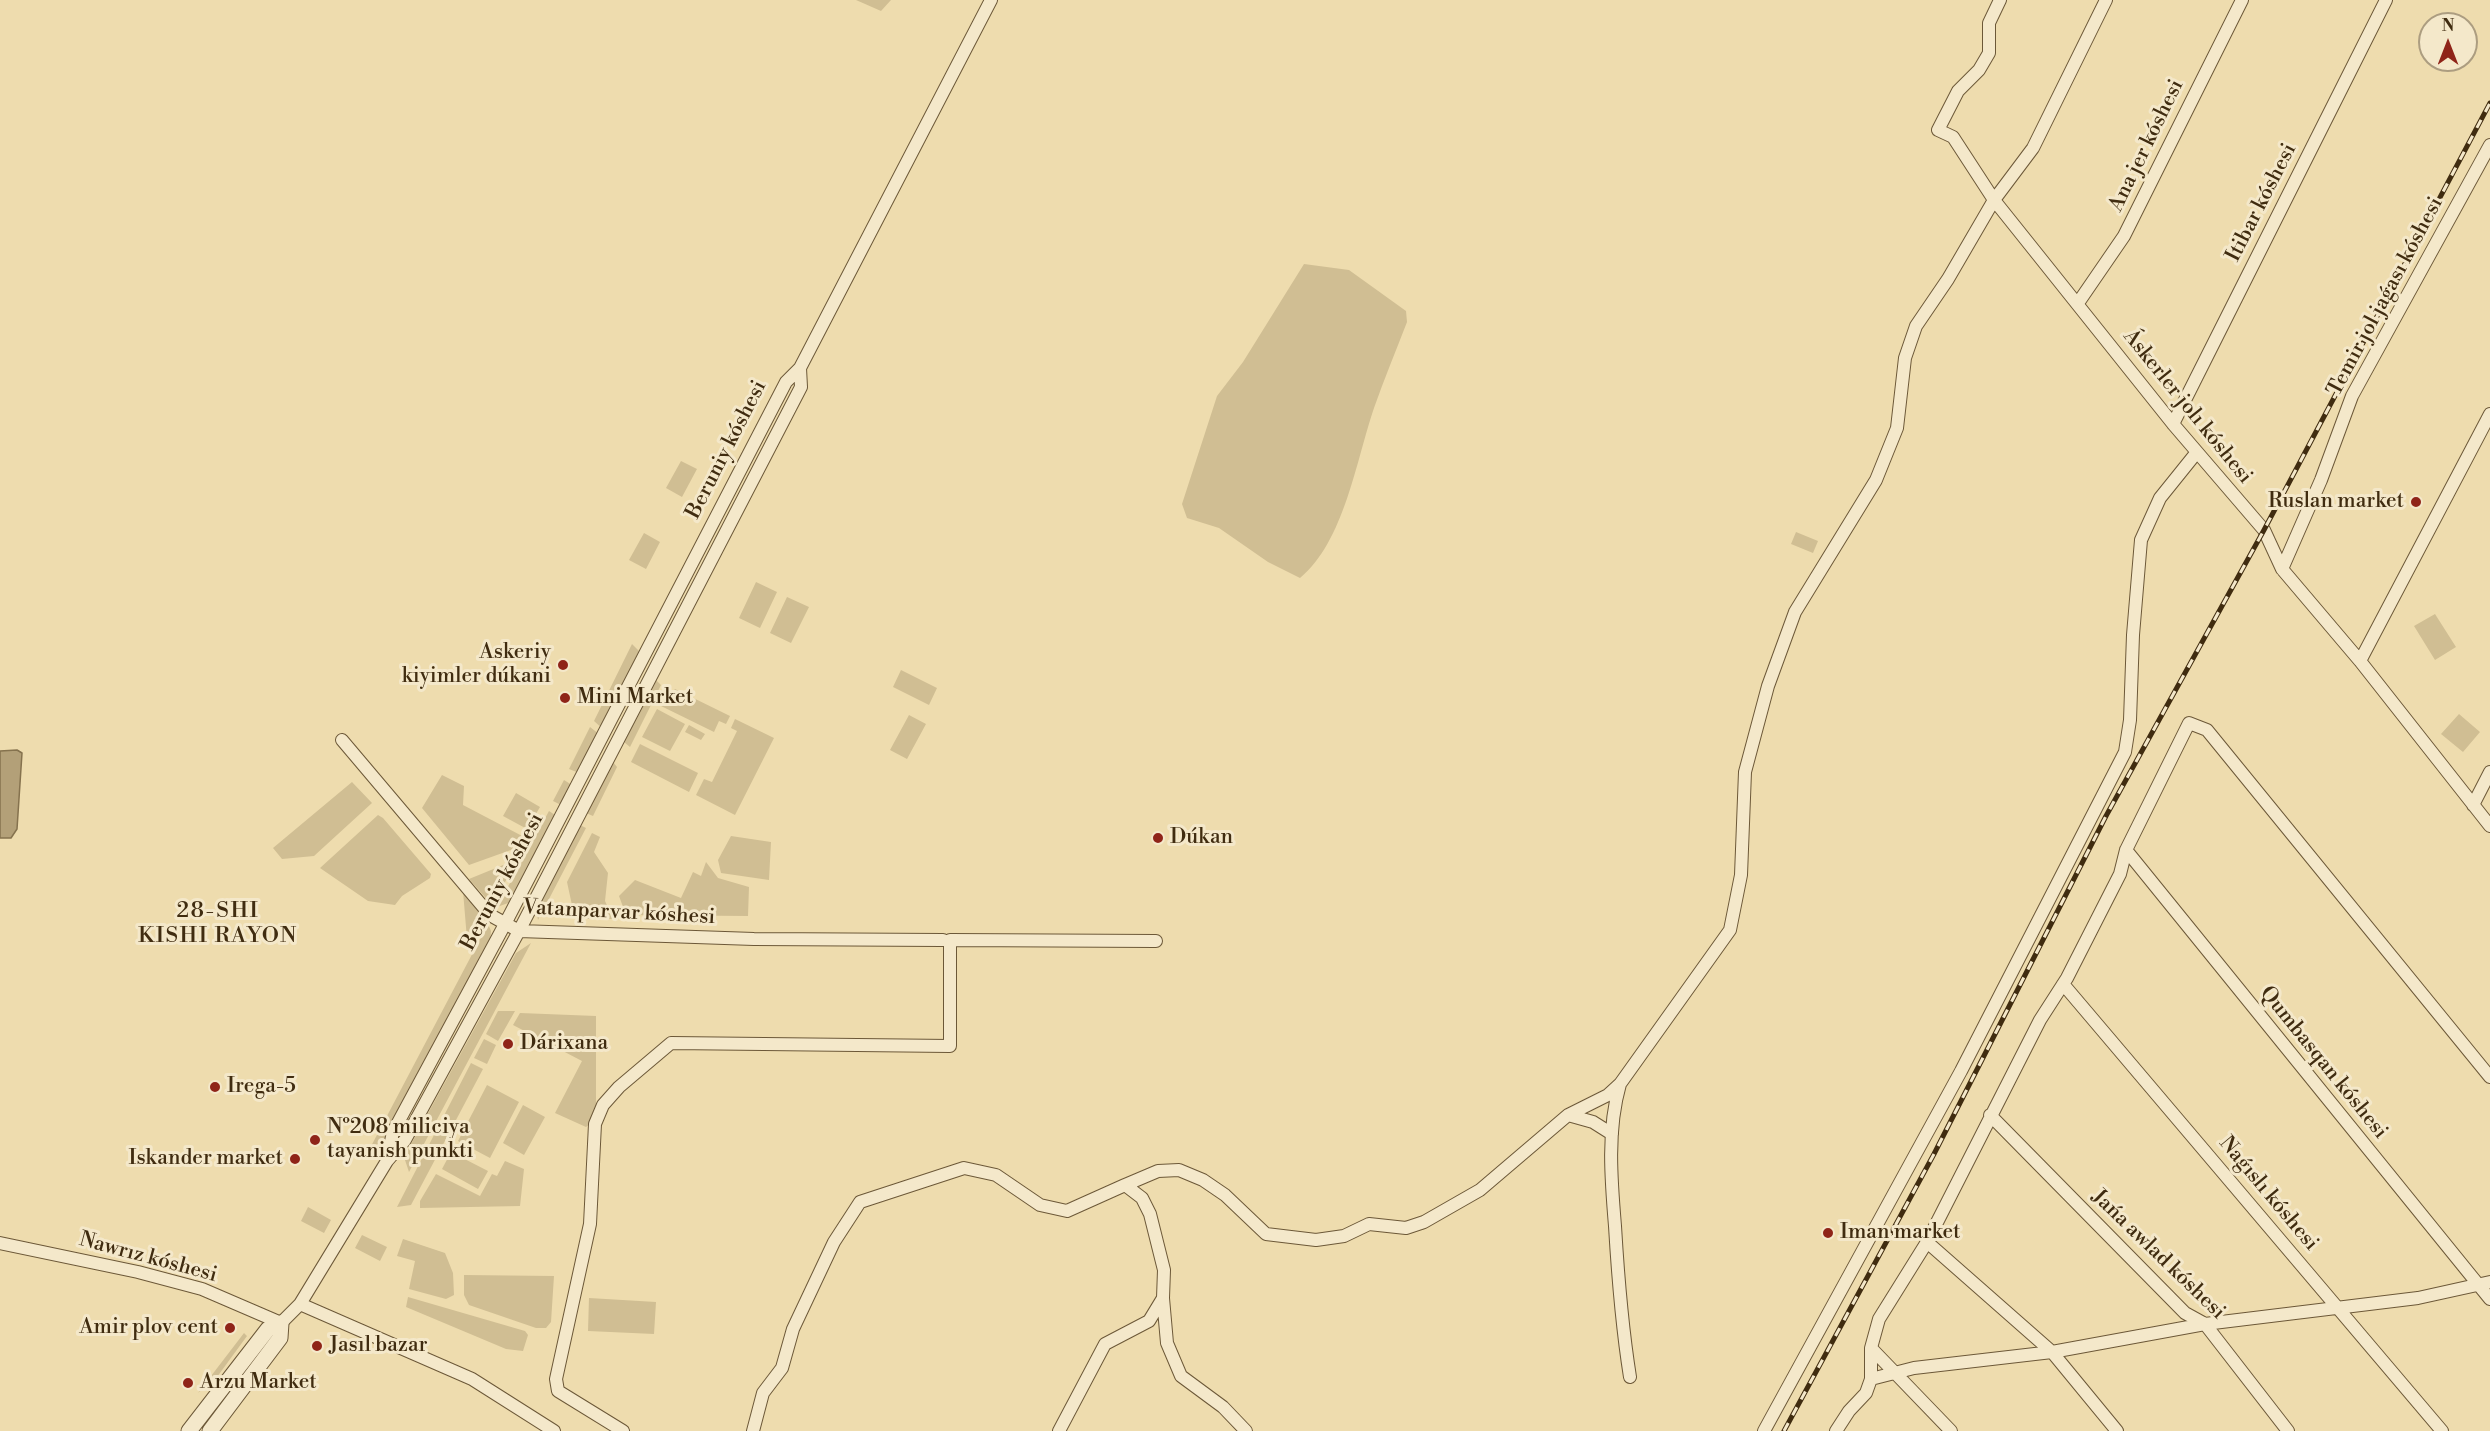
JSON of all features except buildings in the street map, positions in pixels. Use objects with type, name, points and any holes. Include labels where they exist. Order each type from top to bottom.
[{"type":"street","points":[[800,368],[991,0]]},
{"type":"street","name":"Áskerler jolı kóshesi","points":[[2000,0],[1989,23],[1989,53],[1979,70],[1958,91],[1938,130],[1953,137],[1994,200],[2173,424],[2264,530],[2282,569],[2360,661],[2490,826]]},
{"type":"street","points":[[753,1431],[763,1393],[782,1368],[793,1329],[834,1242],[860,1202],[964,1168],[996,1175],[1041,1205],[1066,1211],[1158,1172],[1179,1170],[1203,1180],[1225,1195],[1266,1234],[1316,1240],[1344,1236],[1369,1224],[1406,1228],[1424,1222],[1480,1190],[1568,1115],[1608,1095],[1620,1084],[1730,930],[1742,875],[1745,772],[1768,686],[1796,612],[1876,480],[1897,428],[1905,358],[1916,326],[1948,279],[1994,200],[2033,148],[2106,0]]},
{"type":"street","name":"Ana jer kóshesi","points":[[2078,303],[2124,236],[2242,0]]},
{"type":"street","name":"Itibar kóshesi","points":[[2173,424],[2385,0]]},
{"type":"street","name":"Temir jol jaǵası kóshesi","points":[[2282,569],[2321,480],[2352,396],[2490,145]]},
{"type":"street","name":"Beruniy kóshesi","points":[[387,1161],[393,1132],[505,924],[786,382],[800,368]]},
{"type":"street","name":"Beruniy kóshesi","points":[[387,1161],[405,1140],[519,931],[801,387],[800,368]]},
{"type":"street","points":[[2360,661],[2490,414]]},
{"type":"street","points":[[1764,1431],[1961,1071],[2125,752],[2130,720],[2133,634],[2141,540],[2160,498],[2198,452]]},
{"type":"street","points":[[706,537],[719,543]]},
{"type":"street","points":[[1836,1431],[1849,1411],[1866,1393],[1871,1379],[1871,1348],[1879,1319],[1927,1242],[2040,1020],[2063,984],[2120,874],[2126,850],[2189,723],[2207,730],[2490,1077]]},
{"type":"street","name":"Vatanparvar kóshesi","points":[[342,740],[490,915],[519,931],[754,939],[1156,941]]},
{"type":"street","points":[[2473,804],[2490,772]]},
{"type":"street","name":"Qumbasqan kóshesi","points":[[2126,850],[2484,1283],[2490,1299]]},
{"type":"street","points":[[622,1431],[558,1391],[556,1386],[590,1224],[595,1124],[603,1105],[642,1065],[671,1043],[950,1046],[947,940]]},
{"type":"street","name":"Naǵıslı kóshesi","points":[[2063,984],[2442,1431]]},
{"type":"street","points":[[1620,1084],[1613,1107],[1612,1192],[1620,1311],[1630,1377]]},
{"type":"street","points":[[1568,1115],[1593,1122],[1612,1134]]},
{"type":"street","name":"Jańa awlad kóshesi","points":[[1990,1115],[2185,1313],[2205,1324],[2288,1431]]},
{"type":"street","points":[[189,1431],[268,1329],[281,1323],[300,1304],[387,1161]]},
{"type":"street","points":[[1125,1185],[1142,1198],[1150,1214],[1164,1270],[1163,1298],[1167,1343],[1181,1376],[1223,1407],[1246,1431]]},
{"type":"street","points":[[1927,1242],[2052,1352],[2117,1431]]},
{"type":"street","name":"Nawrız kóshesi","points":[[0,1243],[138,1272],[202,1289],[281,1323]]},
{"type":"street","points":[[1871,1379],[1914,1368],[2052,1352],[2205,1324],[2418,1298],[2484,1283]]},
{"type":"street","points":[[1059,1431],[1105,1344],[1149,1321],[1163,1298]]},
{"type":"street","points":[[300,1304],[472,1379],[554,1431]]},
{"type":"street","points":[[210,1431],[280,1338],[281,1323]]},
{"type":"street","points":[[1871,1348],[1951,1431]]},
{"type":"shaded area","points":[[856,0],[891,0],[881,11]]},
{"type":"shaded area","points":[[1304,264],[1349,270],[1406,311],[1407,322],[1374,408],[1338,522],[1328,544],[1315,563],[1300,578],[1268,562],[1219,528],[1187,518],[1182,504],[1217,396],[1243,362]]},
{"type":"shaded area","points":[[681,461],[697,469],[682,497],[666,488]]},
{"type":"shaded area","points":[[1796,532],[1818,541],[1813,553],[1791,544]]},
{"type":"shaded area","points":[[644,533],[660,542],[646,569],[629,560]]},
{"type":"shaded area","points":[[756,582],[777,592],[760,628],[739,618]]},
{"type":"shaded area","points":[[787,597],[809,607],[791,643],[770,633]]},
{"type":"shaded area","points":[[2435,614],[2456,647],[2435,660],[2414,626]]},
{"type":"shaded area","points":[[632,644],[640,652],[603,729],[594,721]]},
{"type":"shaded area","points":[[901,670],[937,688],[929,705],[893,687]]},
{"type":"shaded area","points":[[656,680],[661,685],[630,747],[624,742]]},
{"type":"shaded area","points":[[675,689],[730,716],[726,724],[719,721],[714,732],[659,705],[665,692],[671,695]]},
{"type":"shaded area","points":[[657,709],[685,724],[670,751],[642,737]]},
{"type":"shaded area","points":[[2459,714],[2480,732],[2463,752],[2441,734]]},
{"type":"shaded area","points":[[909,715],[926,724],[907,759],[890,750]]},
{"type":"shaded area","points":[[735,719],[774,738],[735,815],[696,795],[704,779],[712,782],[737,731],[731,728]]},
{"type":"shaded area","points":[[689,725],[705,734],[701,740],[685,732]]},
{"type":"shaded area","points":[[590,727],[599,734],[579,773],[569,769]]},
{"type":"shaded area","points":[[640,744],[698,773],[689,792],[631,762]]},
{"type":"shaded area","points":[[17,750],[22,753],[17,829],[11,838],[0,838],[0,751]]},
{"type":"shaded area","points":[[613,762],[617,767],[593,816],[586,813]]},
{"type":"shaded area","points":[[442,775],[464,786],[463,805],[526,838],[522,846],[469,865],[422,808]]},
{"type":"shaded area","points":[[564,780],[572,785],[561,805],[553,801]]},
{"type":"shaded area","points":[[352,782],[372,803],[314,856],[282,859],[273,848]]},
{"type":"shaded area","points":[[516,793],[540,807],[527,829],[503,816]]},
{"type":"shaded area","points":[[549,811],[555,815],[511,902],[497,907]]},
{"type":"shaded area","points":[[378,815],[431,874],[430,878],[402,896],[395,905],[368,901],[320,868]]},
{"type":"shaded area","points":[[580,825],[586,828],[538,920],[536,909]]},
{"type":"shaded area","points":[[592,833],[600,837],[594,852],[608,873],[605,901],[613,919],[575,919],[567,882]]},
{"type":"shaded area","points":[[731,836],[771,842],[769,880],[721,873],[718,860]]},
{"type":"shaded area","points":[[518,859],[492,905],[469,879]]},
{"type":"shaded area","points":[[706,862],[718,878],[749,887],[748,916],[626,915],[619,896],[635,880],[681,898],[693,872],[701,876]]},
{"type":"shaded area","points":[[463,891],[485,919],[468,951]]},
{"type":"shaded area","points":[[488,924],[491,931],[490,944],[382,1146],[368,1152]]},
{"type":"shaded area","points":[[531,943],[409,1172],[404,1157],[516,953]]},
{"type":"shaded area","points":[[498,1011],[515,1011],[498,1041],[486,1034]]},
{"type":"shaded area","points":[[520,1013],[596,1016],[596,1119],[586,1127],[555,1113],[582,1061],[513,1025]]},
{"type":"shaded area","points":[[484,1039],[496,1045],[487,1064],[474,1058]]},
{"type":"shaded area","points":[[471,1063],[483,1069],[411,1205],[397,1207]]},
{"type":"shaded area","points":[[487,1085],[519,1102],[490,1158],[458,1141]]},
{"type":"shaded area","points":[[523,1105],[545,1117],[524,1155],[503,1143]]},
{"type":"shaded area","points":[[451,1152],[488,1171],[478,1189],[442,1169]]},
{"type":"shaded area","points":[[505,1161],[524,1169],[520,1206],[420,1208],[420,1201],[436,1174],[480,1196],[492,1174],[497,1176]]},
{"type":"shaded area","points":[[308,1207],[331,1220],[324,1233],[301,1221]]},
{"type":"shaded area","points":[[362,1235],[387,1247],[380,1261],[355,1248]]},
{"type":"shaded area","points":[[403,1239],[445,1253],[453,1273],[454,1295],[446,1299],[409,1289],[415,1261],[397,1256]]},
{"type":"shaded area","points":[[464,1275],[554,1276],[551,1322],[546,1328],[536,1328],[469,1305],[464,1295]]},
{"type":"shaded area","points":[[408,1297],[525,1331],[528,1335],[523,1351],[506,1349],[406,1307]]},
{"type":"shaded area","points":[[589,1298],[656,1302],[654,1334],[588,1331]]},
{"type":"shaded area","points":[[244,1333],[247,1336],[217,1377],[198,1393]]},
{"type":"railway","points":[[1784,1431],[1934,1154],[2106,816],[2264,530],[2490,103]]},
{"type":"place","name":"Ruslan market","points":[[2416,502]]},
{"type":"place","name":"Askeriy kiyimler dúkani","points":[[563,665]]},
{"type":"place","name":"Mini Market","points":[[565,698]]},
{"type":"place","name":"Dúkan","points":[[1158,838]]},
{"type":"place","name":"Dárixana","points":[[508,1044]]},
{"type":"place","name":"Irega-5","points":[[215,1087]]},
{"type":"place","name":"№208 miliciya tayanish punkti","points":[[315,1140]]},
{"type":"place","name":"Iskander market","points":[[295,1159]]},
{"type":"place","name":"Iman market","points":[[1828,1233]]},
{"type":"place","name":"Amir plov cent","points":[[230,1328]]},
{"type":"place","name":"Jasıl bazar","points":[[317,1346]]},
{"type":"place","name":"Arzu Market","points":[[188,1383]]},
{"type":"district","name":"28-SHI KISHI RAYON","points":[[218,924]]}]
